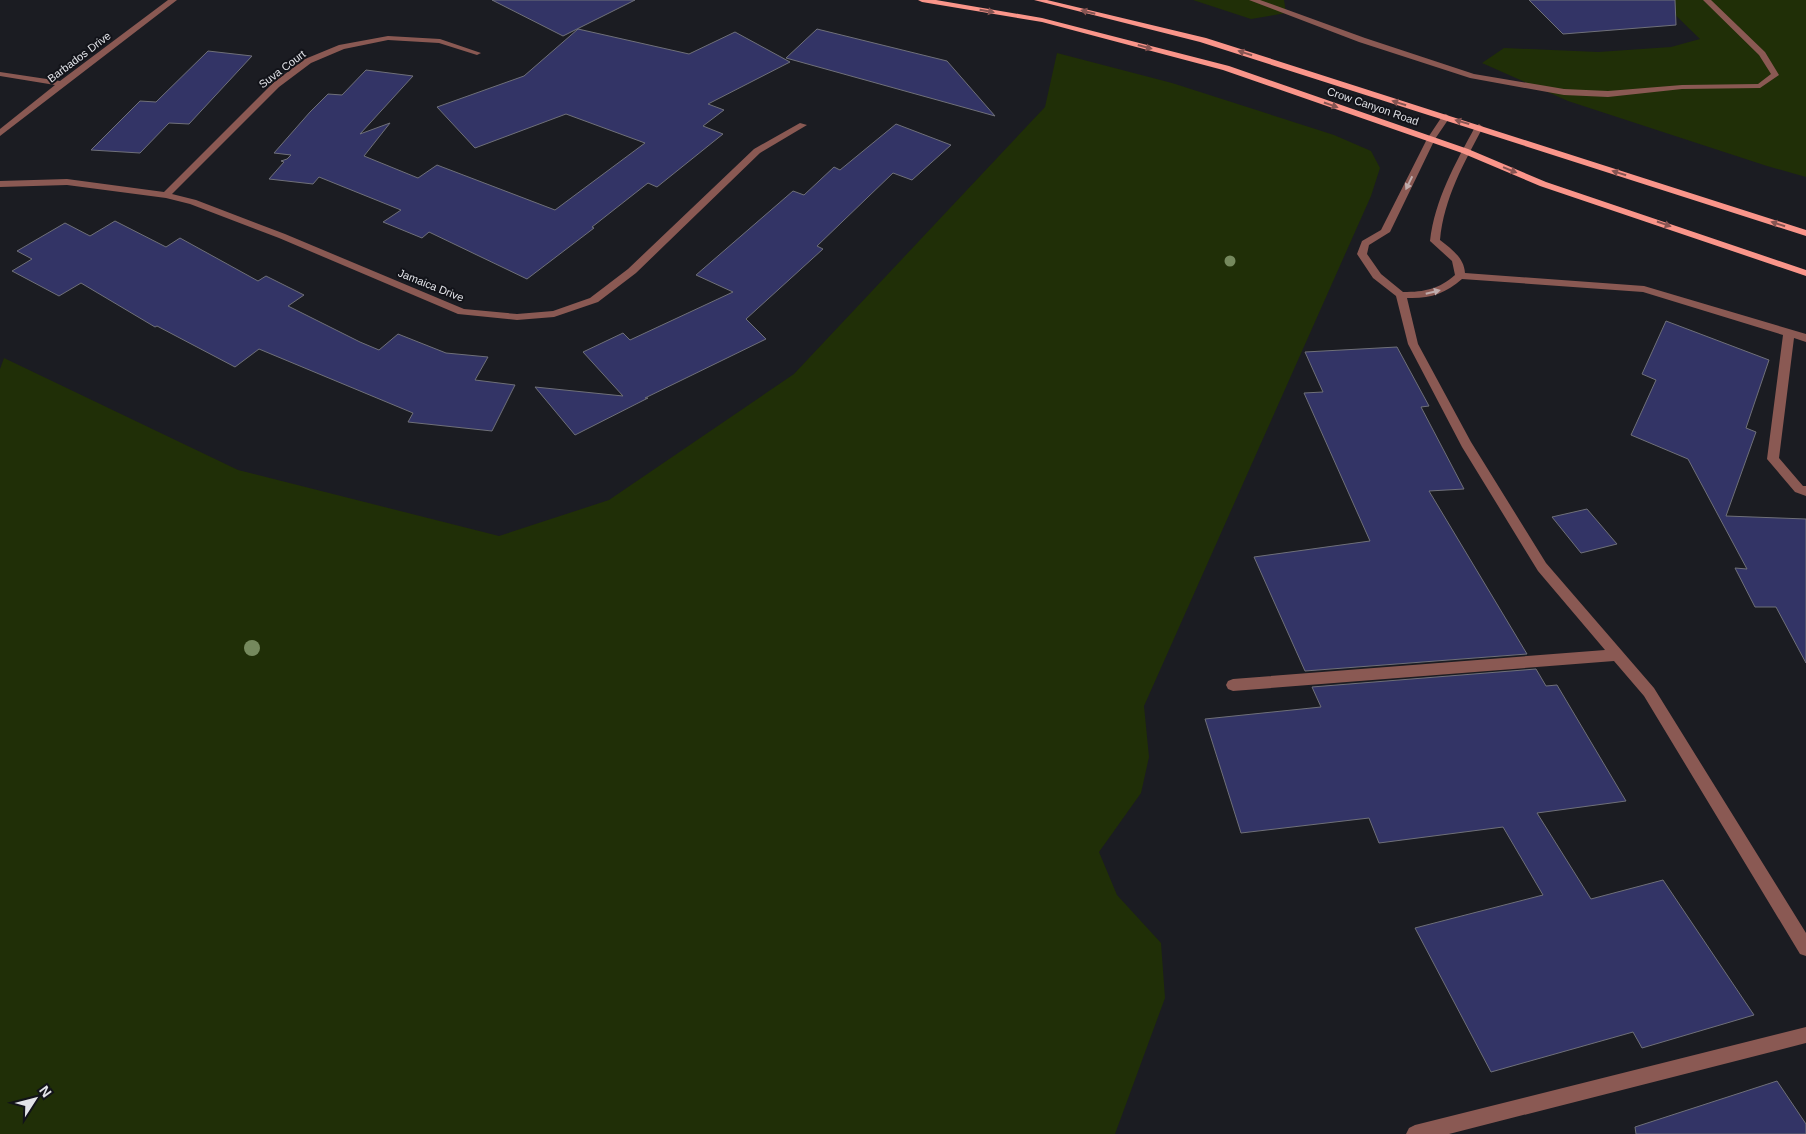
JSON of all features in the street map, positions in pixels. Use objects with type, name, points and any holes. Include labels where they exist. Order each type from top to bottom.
[{"type":"main road","name":"Crow Canyon Road","points":[[922,0],[1042,20],[1226,68],[1431,139],[1543,184],[1806,273]]},
{"type":"main road","name":"Crow Canyon Road","points":[[1038,0],[1203,40],[1806,233]]},
{"type":"street","name":"Barbados Drive","points":[[0,133],[173,0]]},
{"type":"street","points":[[1253,0],[1362,40],[1473,76],[1564,92],[1608,94],[1682,87],[1760,86],[1775,75],[1762,54],[1707,0]]},
{"type":"street","name":"Suva Court","points":[[166,195],[276,84],[308,61],[342,47],[388,38],[440,40],[477,53]]},
{"type":"street","points":[[0,74],[62,84]]},
{"type":"street","points":[[1446,118],[1431,139],[1385,232],[1365,242],[1362,254],[1367,265],[1377,276],[1401,295],[1413,344],[1466,444],[1542,567],[1649,692],[1806,948]]},
{"type":"street","name":"Jamaica Drive","points":[[0,184],[67,182],[166,195],[193,202],[282,236],[462,312],[517,317],[554,314],[594,300],[625,277],[757,151],[803,124]]},
{"type":"street","points":[[1401,295],[1433,294],[1446,289],[1460,276],[1461,267],[1456,259],[1435,241],[1438,217],[1449,184],[1479,127]]},
{"type":"street","points":[[1460,276],[1644,289],[1806,338]]},
{"type":"street","points":[[1789,332],[1773,459],[1799,489],[1806,491]]},
{"type":"street","points":[[1233,685],[1618,656]]},
{"type":"street","points":[[1415,1134],[1806,1035]]},
{"type":"green space","points":[[1193,0],[1284,0],[1286,13],[1251,19]]},
{"type":"green space","points":[[1660,0],[1806,0],[1806,177],[1568,101],[1482,63],[1504,48],[1598,52],[1671,47],[1700,39]]},
{"type":"green space","points":[[1057,53],[1172,83],[1334,135],[1371,151],[1380,168],[1371,196],[1144,706],[1149,757],[1141,793],[1099,852],[1117,895],[1161,943],[1165,998],[1115,1134],[0,1134],[0,369],[4,358],[238,470],[499,536],[609,500],[794,374],[1045,107]]},
{"type":"building","points":[[492,0],[635,0],[563,36]]},
{"type":"building","points":[[1529,0],[1675,0],[1676,25],[1563,34]]},
{"type":"building","points":[[578,29],[689,54],[735,32],[790,62],[708,104],[724,110],[703,126],[723,134],[657,187],[648,183],[592,227],[594,228],[527,279],[429,232],[422,238],[383,222],[401,210],[319,177],[313,184],[269,179],[284,162],[281,161],[291,155],[274,153],[310,112],[328,94],[342,95],[366,70],[413,76],[360,134],[390,123],[364,156],[418,178],[437,165],[555,210],[645,143],[566,114],[475,148],[437,107],[524,76]]},
{"type":"building","points":[[817,29],[947,61],[995,116],[786,58]]},
{"type":"building","points":[[208,51],[252,56],[189,124],[169,123],[140,153],[91,150],[140,101],[156,102]]},
{"type":"building","points":[[896,124],[951,145],[912,180],[893,173],[817,246],[823,249],[746,319],[766,339],[645,398],[648,398],[575,435],[535,387],[623,396],[583,352],[623,333],[630,340],[733,292],[696,275],[793,191],[804,195],[834,167],[840,170]]},
{"type":"building","points":[[115,221],[166,247],[180,238],[258,281],[266,276],[304,295],[288,306],[379,350],[398,334],[446,353],[488,357],[475,380],[515,385],[492,431],[408,422],[413,413],[259,349],[235,367],[157,326],[155,327],[81,283],[59,296],[12,271],[32,259],[17,251],[65,223],[90,236]]},
{"type":"building","points":[[1666,321],[1769,360],[1746,428],[1756,432],[1726,516],[1806,519],[1806,663],[1776,607],[1755,607],[1735,568],[1747,569],[1688,459],[1631,435],[1656,380],[1642,374]]},
{"type":"building","points":[[1397,347],[1429,406],[1421,407],[1464,489],[1429,491],[1527,654],[1305,671],[1254,557],[1370,541],[1304,393],[1323,392],[1305,352]]},
{"type":"building","points":[[1587,509],[1617,544],[1581,553],[1552,517]]},
{"type":"building","points":[[1536,669],[1546,686],[1557,685],[1626,801],[1537,813],[1591,899],[1663,880],[1754,1015],[1642,1048],[1633,1032],[1491,1072],[1415,928],[1543,895],[1503,827],[1379,843],[1369,818],[1241,833],[1205,719],[1321,707],[1312,687]]},
{"type":"building","points":[[1777,1081],[1806,1124],[1806,1134],[1636,1134],[1635,1127]]}]
